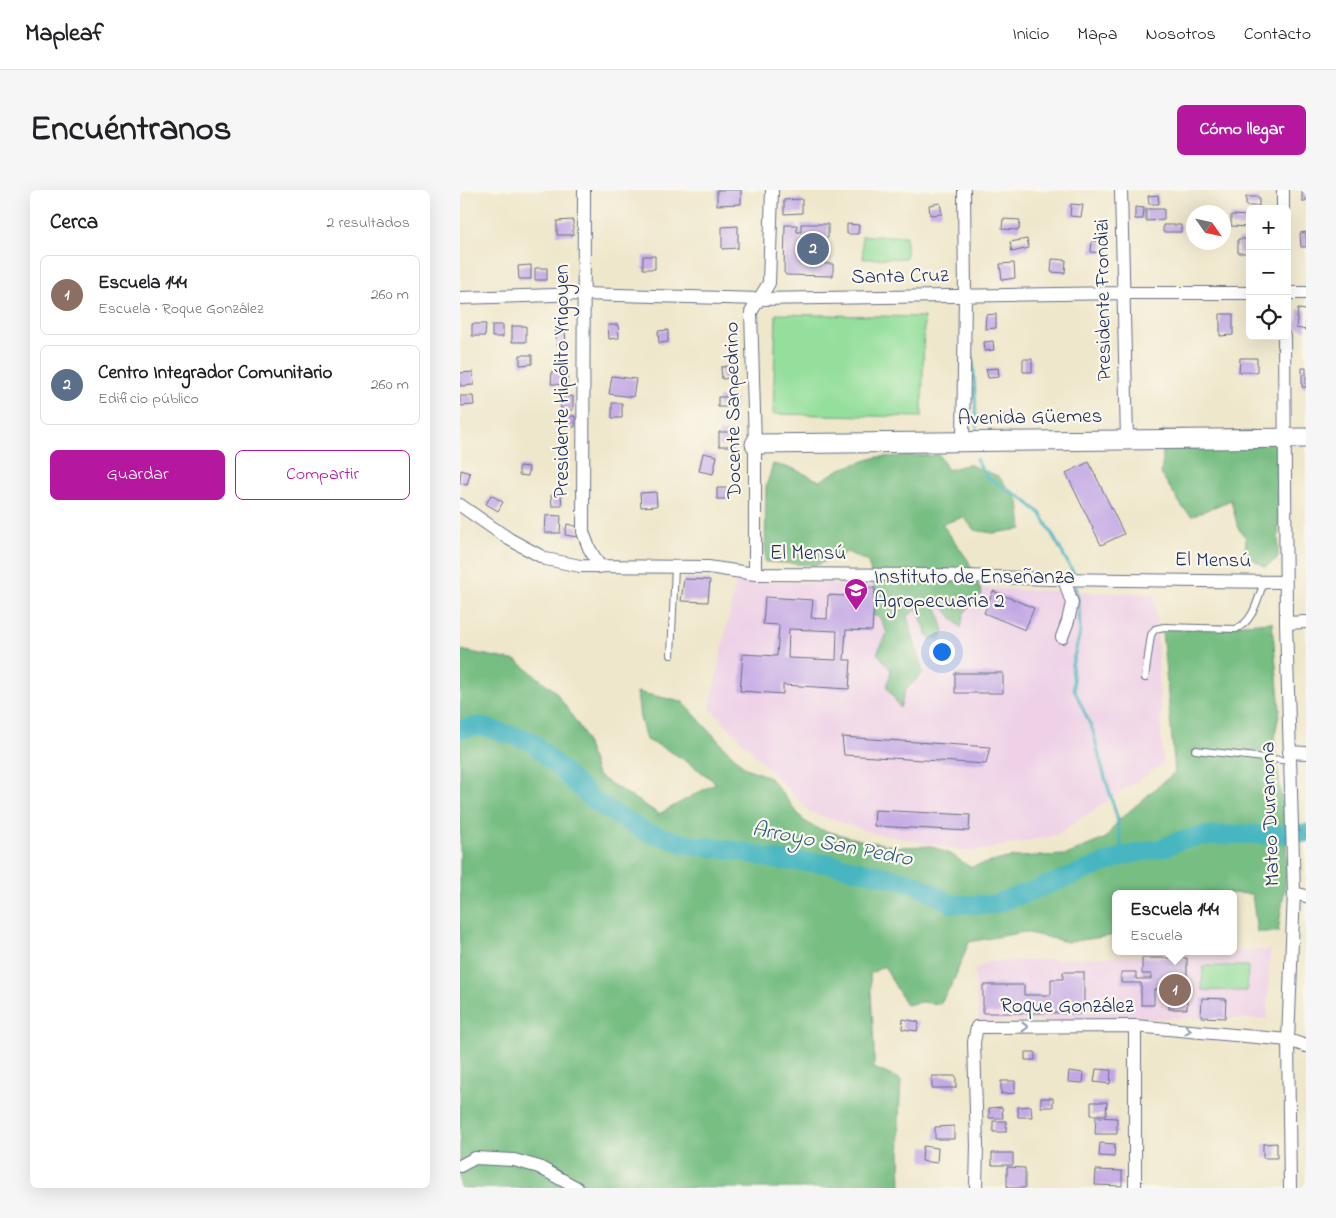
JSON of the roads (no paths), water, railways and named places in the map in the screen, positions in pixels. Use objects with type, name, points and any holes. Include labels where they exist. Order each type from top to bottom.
[{"type":"main road","name":"Avenida Güemes","points":[[755,444],[1306,438]]},
{"type":"street","name":"Presidente Hipólito Yrigoyen","points":[[584,190],[583,532],[589,548],[600,567]]},
{"type":"street","name":"Docente Sanpedrino","points":[[755,574],[755,444],[751,312],[769,283],[772,190]]},
{"type":"street","points":[[963,441],[964,190]]},
{"type":"street","name":"Presidente Frondizi","points":[[1121,190],[1128,440]]},
{"type":"street","points":[[1282,190],[1283,205]]},
{"type":"street","name":"Santa Cruz","points":[[460,298],[583,294],[759,299],[1124,293],[1246,293]]},
{"type":"street","points":[[1291,293],[1306,293]]},
{"type":"street","name":"Mateo Duranona","points":[[1284,340],[1285,582],[1289,757],[1292,847],[1300,894],[1288,1040],[1290,1188]]},
{"type":"street","name":"El Mensú","points":[[460,505],[509,539],[546,559],[580,566],[708,568],[755,574],[936,575],[1285,582]]},
{"type":"street","points":[[1062,637],[1072,603],[1064,579]]},
{"type":"street","points":[[1286,623],[1306,622]]},
{"type":"street","points":[[1289,757],[1306,753]]},
{"type":"street","points":[[1135,1188],[1136,1026]]},
{"type":"street","name":"Roque González","points":[[976,1188],[977,1144],[974,1042],[977,1027],[1136,1026],[1288,1040],[1306,1046]]},
{"type":"street","points":[[460,1166],[475,1158],[514,1160],[539,1167],[577,1188]]},
{"type":"lane","points":[[672,656],[675,567]]},
{"type":"lane","points":[[1145,678],[1151,635],[1155,629],[1164,627],[1236,630],[1245,625],[1251,618],[1264,582]]},
{"type":"lane","points":[[1195,750],[1289,757]]},
{"type":"waterway","points":[[973,357],[977,434]]},
{"type":"waterway","points":[[976,459],[987,477],[1022,498],[1041,514],[1074,574]]},
{"type":"waterway","points":[[1075,587],[1079,603],[1080,633],[1072,665],[1074,689],[1093,731],[1117,817],[1123,856]]},
{"type":"waterway","name":"Arroyo San Pedro","points":[[460,729],[480,726],[531,741],[594,801],[646,832],[686,844],[745,852],[776,860],[831,864],[913,883],[952,904],[992,905],[1123,856],[1166,847],[1178,841],[1202,836],[1306,833]]},
{"type":"place","name":"Centro Integrador Comunitario","points":[[813,249]]},
{"type":"place","name":"Instituto de Enseñanza Agropecuaria 2","points":[[856,611]]},
{"type":"place","name":"Escuela 144","points":[[1175,990]]}]
